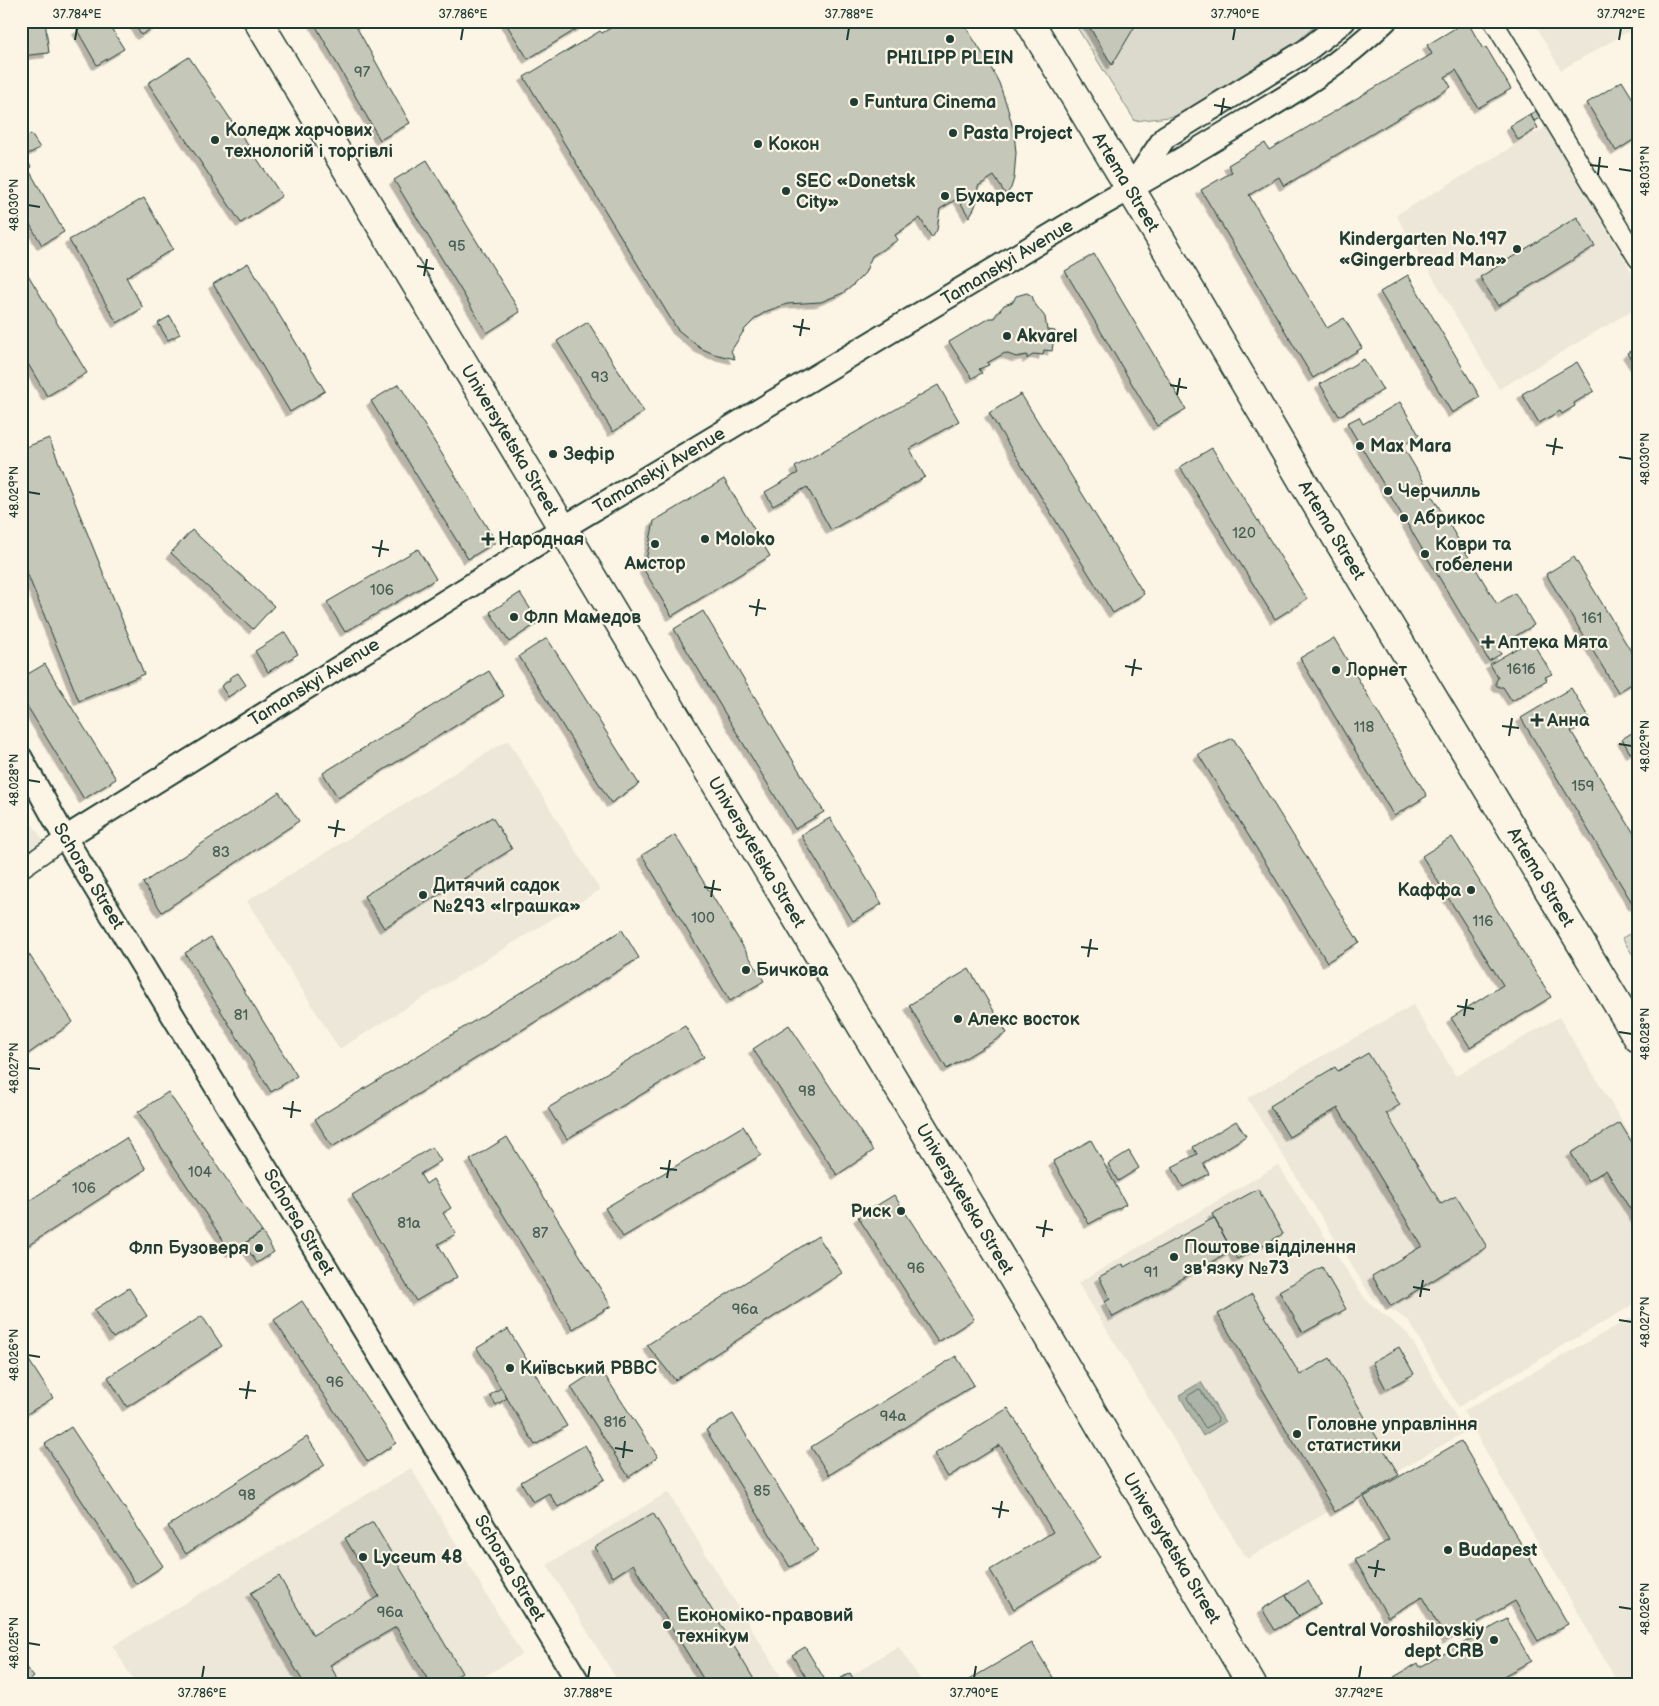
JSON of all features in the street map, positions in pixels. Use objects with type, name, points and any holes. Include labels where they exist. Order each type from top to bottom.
[{"type":"main road","name":"Universytetska Street","points":[[258,21],[1034,1314],[1252,1685]]},
{"type":"main road","name":"Artema Street","points":[[1029,21],[1306,487],[1634,1024]]},
{"type":"street","name":"Tamanskyi Avenue","points":[[1130,189],[1165,137],[1307,50],[1344,21]]},
{"type":"street","name":"Tamanskyi Avenue","points":[[64,838],[563,528],[1303,87],[1330,69],[1386,21]]},
{"type":"street","points":[[1493,21],[1638,259]]},
{"type":"street","name":"Schorsa Street","points":[[21,758],[64,838],[580,1685]]},
{"type":"street","points":[[21,869],[64,838]]},
{"type":"shaded area","points":[[1073,21],[1320,21],[1295,44],[1273,59],[1177,116],[1135,121]]},
{"type":"shaded area","points":[[1533,21],[1638,21],[1638,37],[1628,32],[1561,70]]},
{"type":"shaded area","name":"Kindergarten No.197 «Gingerbread Man»","points":[[1546,127],[1638,283],[1638,307],[1499,389],[1396,215]]},
{"type":"shaded area","name":"Дитячий садок №293 «Іграшка»","points":[[508,740],[600,890],[339,1049],[247,901]]},
{"type":"shaded area","points":[[21,807],[43,840],[21,856]]},
{"type":"shaded area","points":[[1638,929],[1638,963],[1622,938]]},
{"type":"shaded area","points":[[1413,1005],[1456,1076],[1559,1017],[1638,1148],[1638,1302],[1458,1407],[1409,1321],[1372,1298],[1247,1098]]},
{"type":"shaded area","points":[[1278,1165],[1366,1300],[1408,1334],[1465,1432],[1247,1559],[1078,1283]]},
{"type":"shaded area","points":[[1638,1314],[1638,1685],[1619,1685],[1463,1411]]},
{"type":"shaded area","name":"Lyceum 48","points":[[411,1468],[522,1654],[470,1685],[136,1685],[113,1646]]},
{"type":"shaded area","name":"Економіко-правовий технікум","points":[[668,1492],[786,1685],[620,1685],[547,1565]]},
{"type":"shaded area","points":[[898,1646],[924,1685],[837,1685]]},
{"type":"water","points":[[1201,1382],[1225,1422],[1203,1436],[1179,1395]]},
{"type":"building","points":[[21,21],[45,21],[49,53],[21,56]]},
{"type":"building","points":[[133,21],[165,21],[141,35]]},
{"type":"building","points":[[313,21],[353,21],[410,123],[380,140]]},
{"type":"building","points":[[506,21],[590,21],[528,59]]},
{"type":"building","name":"SEC «Donetsk Cіty»","points":[[623,21],[960,21],[988,62],[999,83],[1007,106],[1014,132],[1016,153],[1014,178],[1011,188],[1006,195],[994,176],[978,186],[978,198],[969,217],[958,198],[940,209],[937,230],[932,238],[920,218],[895,235],[898,240],[872,256],[865,273],[843,293],[821,302],[787,304],[767,311],[756,318],[745,329],[731,351],[735,359],[714,354],[700,348],[677,329],[524,77],[600,31],[602,33]]},
{"type":"building","points":[[1086,21],[1138,21],[1112,65]]},
{"type":"building","points":[[1467,21],[1483,49],[1486,47],[1511,89],[1478,108],[1456,70],[1445,77],[1451,87],[1284,186],[1279,177],[1249,195],[1327,328],[1344,318],[1362,348],[1313,378],[1201,190],[1232,172],[1228,165],[1265,143],[1269,150],[1432,54],[1427,45]]},
{"type":"building","points":[[93,22],[97,29],[108,23],[124,49],[97,65],[77,30]]},
{"type":"building","name":"Коледж харчових технологій і торгівлі","points":[[189,57],[282,196],[241,223],[148,83]]},
{"type":"building","points":[[1622,81],[1638,107],[1638,137],[1616,151],[1587,103]]},
{"type":"building","points":[[1536,111],[1540,118],[1534,121],[1530,114]]},
{"type":"building","points":[[1530,114],[1538,128],[1518,140],[1510,126]]},
{"type":"building","points":[[31,134],[40,148],[26,155],[21,148],[21,140]]},
{"type":"building","points":[[21,150],[31,167],[21,173]]},
{"type":"building","points":[[427,160],[520,312],[487,333],[394,180]]},
{"type":"building","points":[[29,170],[64,232],[42,245],[21,209],[21,175]]},
{"type":"building","points":[[144,198],[173,249],[126,277],[143,308],[117,323],[69,240]]},
{"type":"building","points":[[1577,217],[1595,246],[1498,306],[1480,277]]},
{"type":"building","points":[[1094,254],[1186,409],[1157,426],[1065,271]]},
{"type":"building","points":[[21,263],[87,373],[47,396],[21,352]]},
{"type":"building","points":[[248,263],[325,391],[290,412],[213,284]]},
{"type":"building","points":[[1408,275],[1480,397],[1452,413],[1380,292]]},
{"type":"building","name":"Akvarel","points":[[1027,293],[1032,296],[1035,304],[1045,317],[1047,330],[1055,331],[1052,351],[1044,350],[1043,355],[1034,354],[1027,359],[1027,355],[1016,357],[1005,353],[987,363],[989,365],[979,369],[982,373],[972,378],[949,342],[989,318],[994,318],[1004,305],[1013,302],[1016,296]]},
{"type":"building","points":[[170,316],[180,334],[168,340],[158,323]]},
{"type":"building","points":[[588,322],[644,412],[613,432],[557,341]]},
{"type":"building","points":[[1638,347],[1638,370],[1627,353]]},
{"type":"building","points":[[1364,359],[1383,390],[1339,416],[1320,384]]},
{"type":"building","points":[[1577,362],[1594,391],[1574,403],[1575,406],[1562,414],[1560,411],[1539,423],[1522,394]]},
{"type":"building","points":[[399,384],[496,542],[468,559],[371,401]]},
{"type":"building","points":[[938,385],[959,421],[910,449],[925,477],[831,530],[807,487],[773,506],[765,492],[798,473],[795,467]]},
{"type":"building","points":[[1021,394],[1144,594],[1113,613],[989,413]]},
{"type":"building","points":[[1400,402],[1419,435],[1402,445],[1447,521],[1497,604],[1515,593],[1534,625],[1497,647],[1501,654],[1489,661],[1347,423],[1359,417],[1363,424]]},
{"type":"building","points":[[49,438],[144,674],[79,701],[21,558],[21,449]]},
{"type":"building","points":[[1212,448],[1307,599],[1275,619],[1180,467]]},
{"type":"building","name":"Moloko","points":[[724,479],[770,556],[672,616],[644,570],[654,521]]},
{"type":"building","points":[[192,530],[274,606],[253,629],[171,553]]},
{"type":"building","points":[[418,549],[436,579],[345,632],[327,602]]},
{"type":"building","points":[[1574,557],[1638,663],[1638,680],[1618,692],[1546,574]]},
{"type":"building","name":"Флп Мамедов","points":[[520,593],[539,622],[509,642],[490,612]]},
{"type":"building","points":[[703,611],[824,812],[795,829],[674,629]]},
{"type":"building","points":[[285,632],[298,654],[268,672],[255,651]]},
{"type":"building","points":[[547,638],[639,784],[611,803],[519,656]]},
{"type":"building","points":[[1334,638],[1427,796],[1394,816],[1300,658]]},
{"type":"building","points":[[1531,640],[1552,674],[1545,677],[1547,680],[1512,701],[1503,687],[1496,685],[1498,678],[1490,664]]},
{"type":"building","points":[[45,664],[116,779],[84,799],[21,696],[21,678]]},
{"type":"building","points":[[489,671],[504,696],[338,798],[323,773]]},
{"type":"building","points":[[238,673],[246,685],[228,697],[221,686]]},
{"type":"building","points":[[1571,688],[1590,720],[1571,731],[1638,840],[1638,904],[1634,906],[1521,718]]},
{"type":"building","points":[[1638,729],[1638,749],[1630,753],[1622,739]]},
{"type":"building","points":[[1233,738],[1359,942],[1327,962],[1198,754]]},
{"type":"building","points":[[279,792],[299,821],[162,912],[143,883]]},
{"type":"building","points":[[492,817],[512,849],[384,928],[364,896]]},
{"type":"building","points":[[830,818],[882,904],[853,921],[801,835]]},
{"type":"building","points":[[675,835],[764,981],[730,1001],[642,855]]},
{"type":"building","points":[[1452,837],[1551,997],[1470,1047],[1451,1018],[1503,985],[1422,856]]},
{"type":"building","points":[[622,930],[639,958],[332,1147],[315,1119]]},
{"type":"building","points":[[211,937],[297,1076],[271,1092],[185,953]]},
{"type":"building","points":[[21,942],[73,1022],[21,1059]]},
{"type":"building","name":"Алекс восток","points":[[969,969],[1007,1033],[947,1069],[909,1005]]},
{"type":"building","points":[[789,1025],[873,1151],[837,1175],[753,1049]]},
{"type":"building","points":[[685,1026],[704,1057],[567,1139],[548,1108]]},
{"type":"building","points":[[1368,1053],[1400,1105],[1386,1113],[1441,1204],[1456,1196],[1487,1247],[1391,1306],[1372,1276],[1422,1246],[1338,1108],[1289,1137],[1270,1106],[1335,1067],[1338,1071]]},
{"type":"building","points":[[168,1092],[262,1232],[231,1252],[138,1112]]},
{"type":"building","points":[[1236,1121],[1246,1136],[1203,1163],[1209,1174],[1183,1187],[1172,1167],[1197,1154],[1193,1147]]},
{"type":"building","points":[[1620,1123],[1638,1152],[1638,1222],[1606,1170],[1588,1181],[1571,1153]]},
{"type":"building","points":[[743,1126],[761,1155],[623,1237],[605,1208]]},
{"type":"building","points":[[507,1137],[611,1306],[573,1329],[470,1160]]},
{"type":"building","points":[[126,1138],[146,1169],[21,1250],[21,1206]]},
{"type":"building","points":[[1091,1140],[1126,1204],[1089,1224],[1053,1161]]},
{"type":"building","points":[[432,1147],[441,1161],[420,1174],[426,1184],[433,1179],[451,1208],[443,1213],[456,1234],[438,1244],[457,1277],[416,1301],[352,1195]]},
{"type":"building","points":[[1129,1151],[1139,1168],[1118,1181],[1108,1164]]},
{"type":"building","points":[[1258,1189],[1283,1234],[1237,1259],[1212,1214]]},
{"type":"building","points":[[894,1195],[974,1319],[938,1342],[858,1217]]},
{"type":"building","points":[[1214,1218],[1232,1251],[1113,1317],[1105,1302],[1110,1299],[1099,1277],[1123,1264],[1124,1267]]},
{"type":"building","name":"Флп Бузоверя","points":[[262,1232],[274,1252],[257,1263],[244,1244]]},
{"type":"building","points":[[818,1236],[842,1273],[675,1380],[647,1345]]},
{"type":"building","points":[[1322,1267],[1346,1309],[1303,1333],[1279,1291]]},
{"type":"building","points":[[129,1288],[147,1316],[113,1338],[94,1310]]},
{"type":"building","points":[[1252,1294],[1300,1375],[1330,1358],[1399,1475],[1335,1512],[1218,1314]]},
{"type":"building","points":[[302,1301],[396,1443],[368,1462],[274,1320]]},
{"type":"building","points":[[202,1316],[222,1346],[127,1407],[108,1377]]},
{"type":"building","name":"Київський РВВС","points":[[508,1329],[567,1426],[535,1445],[477,1348]]},
{"type":"building","points":[[1399,1347],[1414,1374],[1386,1389],[1372,1362]]},
{"type":"building","points":[[21,1348],[53,1398],[27,1414],[21,1404]]},
{"type":"building","points":[[956,1356],[974,1385],[829,1475],[811,1447]]},
{"type":"building","points":[[600,1368],[658,1457],[629,1477],[571,1387]]},
{"type":"building","points":[[501,1388],[507,1398],[496,1405],[490,1395]]},
{"type":"building","points":[[1008,1408],[1100,1557],[1014,1609],[990,1570],[1053,1532],[1000,1445],[948,1477],[934,1454]]},
{"type":"building","points":[[733,1414],[818,1551],[790,1567],[706,1430]]},
{"type":"building","points":[[71,1427],[163,1566],[136,1584],[45,1444]]},
{"type":"building","points":[[307,1437],[325,1465],[186,1554],[168,1526]]},
{"type":"building","name":"Budapest","points":[[1461,1441],[1568,1624],[1538,1641],[1515,1601],[1447,1640],[1422,1597],[1388,1617],[1355,1560],[1389,1540],[1364,1497]]},
{"type":"building","points":[[585,1445],[605,1479],[558,1507],[549,1493],[533,1502],[521,1482]]},
{"type":"building","points":[[653,1513],[757,1685],[707,1685],[633,1564],[613,1577],[595,1547]]},
{"type":"building","points":[[373,1522],[462,1673],[442,1685],[431,1685],[396,1627],[330,1665],[341,1685],[305,1685],[251,1593],[279,1576],[313,1635],[379,1596],[345,1538]]},
{"type":"building","points":[[1308,1581],[1321,1603],[1299,1616],[1286,1595]]},
{"type":"building","points":[[1286,1595],[1299,1616],[1275,1630],[1262,1609]]},
{"type":"building","name":"Central Voroshilovskiy dept CRB","points":[[1507,1619],[1531,1661],[1487,1685],[1398,1685],[1394,1677],[1418,1663],[1420,1667]]},
{"type":"building","points":[[1032,1643],[1056,1685],[960,1685]]},
{"type":"building","points":[[805,1647],[828,1685],[811,1685],[792,1655]]},
{"type":"building","points":[[21,1662],[34,1677],[25,1685],[21,1685]]},
{"type":"building","points":[[850,1673],[857,1685],[838,1685],[836,1681]]},
{"type":"place","name":"PHILIPP PLEIN","points":[[950,39]]},
{"type":"place","name":"Funtura Cinema","points":[[854,102]]},
{"type":"place","name":"Pasta Project","points":[[953,133]]},
{"type":"place","name":"Коледж харчових технологій і торгівлі","points":[[215,140]]},
{"type":"place","name":"Кокон","points":[[758,144]]},
{"type":"place","name":"SEC «Donetsk Cіty»","points":[[786,191]]},
{"type":"place","name":"Бухарест","points":[[945,196]]},
{"type":"place","name":"Kindergarten No.197 «Gingerbread Man»","points":[[1517,249]]},
{"type":"place","name":"Akvarel","points":[[1007,336]]},
{"type":"place","name":"Max Mara","points":[[1360,446]]},
{"type":"place","name":"Зефір","points":[[553,454]]},
{"type":"place","name":"Черчилль","points":[[1388,491]]},
{"type":"place","name":"Абрикос","points":[[1404,518]]},
{"type":"place","name":"Народная","points":[[488,539]]},
{"type":"place","name":"Moloko","points":[[705,539]]},
{"type":"place","name":"Амстор","points":[[655,544]]},
{"type":"place","name":"Коври та гобелени","points":[[1425,554]]},
{"type":"place","name":"Флп Мамедов","points":[[514,617]]},
{"type":"place","name":"Аптека Мята","points":[[1488,642]]},
{"type":"place","name":"Лорнет","points":[[1336,670]]},
{"type":"place","name":"Анна","points":[[1537,720]]},
{"type":"place","name":"Каффа","points":[[1471,890]]},
{"type":"place","name":"Дитячий садок №293 «Іграшка»","points":[[423,895]]},
{"type":"place","name":"Бичкова","points":[[746,970]]},
{"type":"place","name":"Алекс восток","points":[[958,1019]]},
{"type":"place","name":"Риск","points":[[901,1211]]},
{"type":"place","name":"Флп Бузоверя","points":[[259,1248]]},
{"type":"place","name":"Поштове відділення зв'язку №73","points":[[1174,1257]]},
{"type":"place","name":"Київський РВВС","points":[[510,1368]]},
{"type":"place","name":"Головне управління статистики","points":[[1297,1434]]},
{"type":"place","name":"Budapest","points":[[1448,1550]]},
{"type":"place","name":"Lyceum 48","points":[[363,1557]]},
{"type":"place","name":"Економіко-правовий технікум","points":[[667,1625]]},
{"type":"place","name":"Central Voroshilovskiy dept CRB","points":[[1494,1640]]}]
